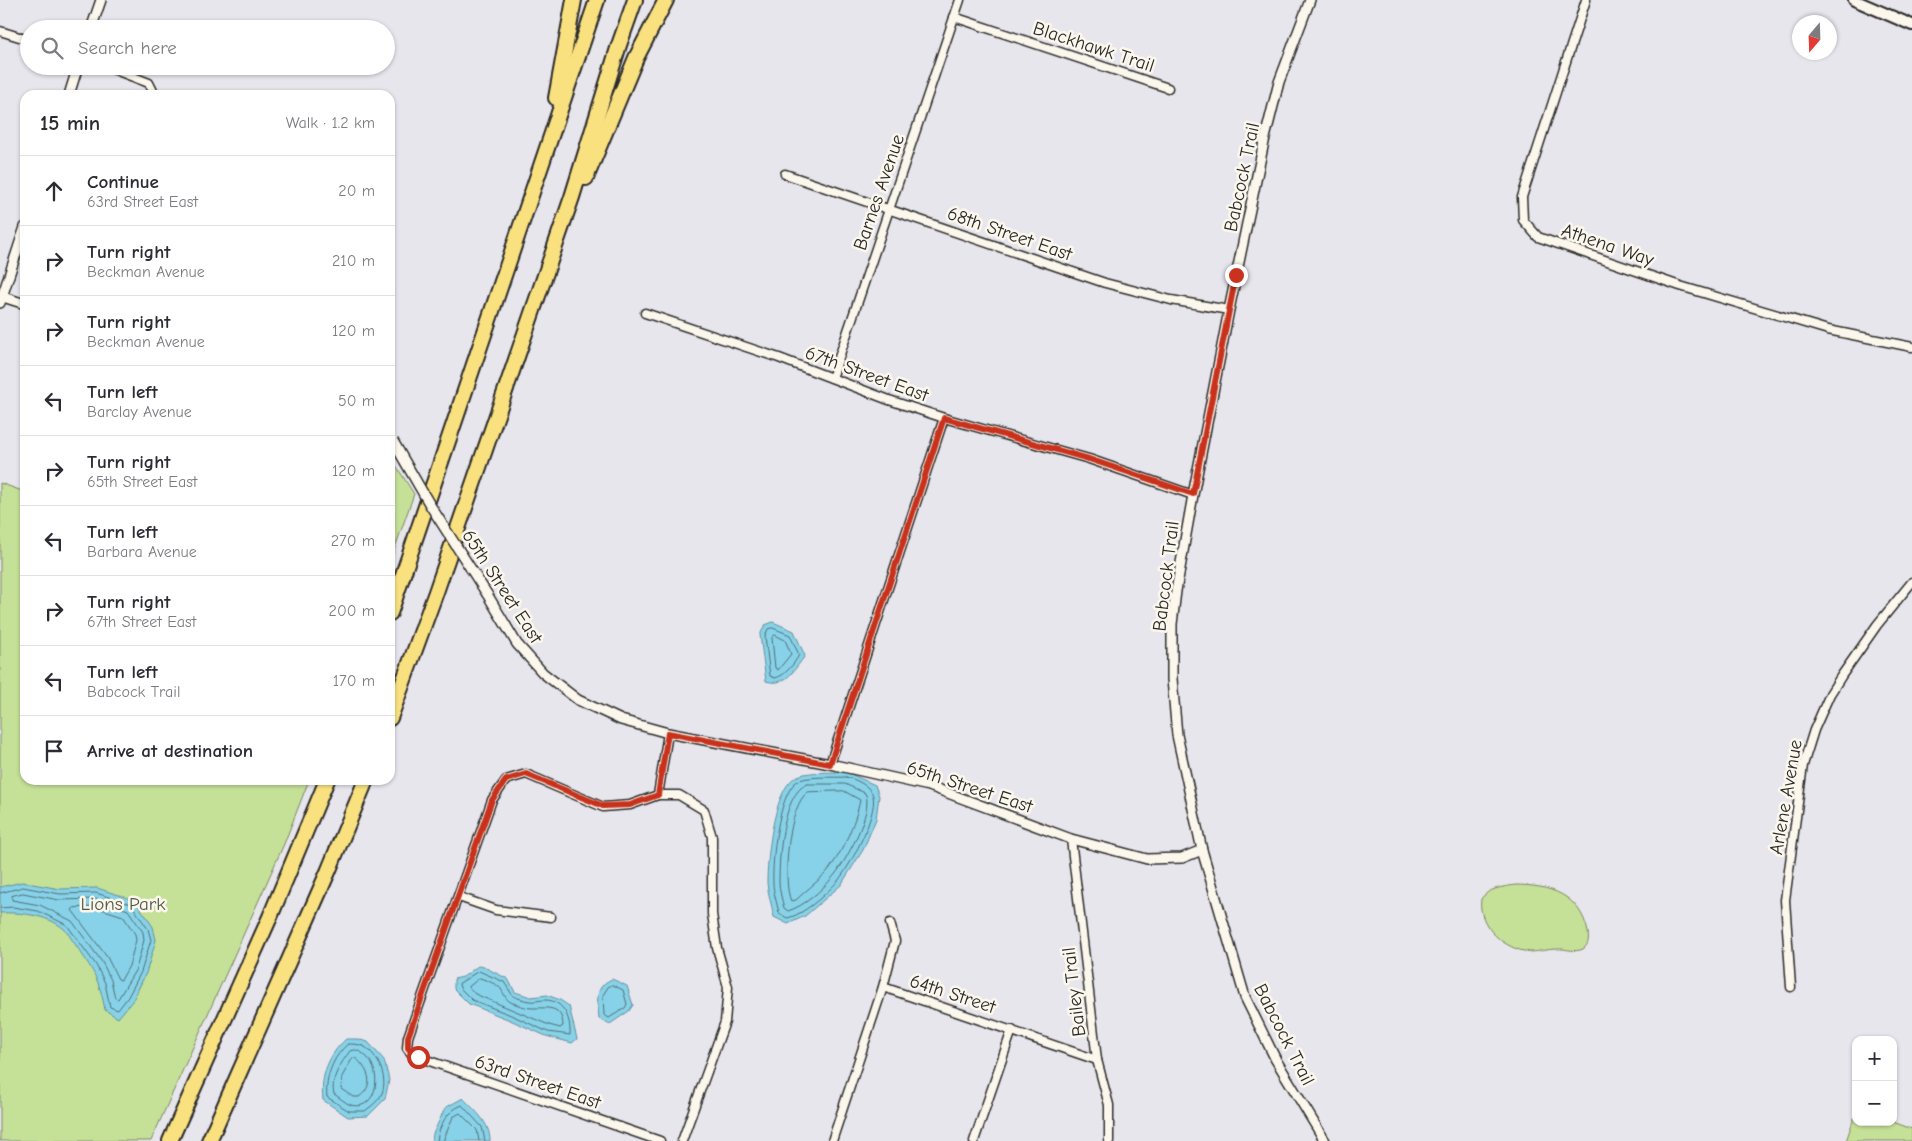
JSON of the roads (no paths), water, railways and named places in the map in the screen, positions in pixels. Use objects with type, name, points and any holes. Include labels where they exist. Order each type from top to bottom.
[{"type":"highway","points":[[545,152],[574,0]]},
{"type":"highway","points":[[395,598],[598,0]]},
{"type":"highway","points":[[395,704],[436,592],[572,197],[619,45],[635,0]]},
{"type":"highway","points":[[572,197],[585,180],[636,58],[666,0]]},
{"type":"highway","points":[[170,1141],[254,952],[325,785]]},
{"type":"highway","points":[[209,1141],[328,872],[364,785]]},
{"type":"main road","points":[[1854,0],[1912,25]]},
{"type":"street","points":[[94,20],[101,0]]},
{"type":"street","name":"Barnes Avenue","points":[[832,378],[960,0]]},
{"type":"street","name":"Babcock Trail","points":[[1310,0],[1279,82],[1262,151],[1228,310],[1193,494],[1172,624],[1172,679],[1177,735],[1202,850],[1245,997],[1276,1060],[1325,1141]]},
{"type":"street","name":"Athena Way","points":[[1586,0],[1522,197],[1523,220],[1538,237],[1680,286],[1828,330],[1912,347]]},
{"type":"street","name":"Blackhawk Trail","points":[[954,17],[1168,88]]},
{"type":"street","points":[[0,31],[20,37]]},
{"type":"street","points":[[71,90],[75,75]]},
{"type":"street","points":[[128,75],[149,83],[153,90]]},
{"type":"street","name":"68th Street East","points":[[785,174],[1105,283],[1171,300],[1228,310]]},
{"type":"street","points":[[20,242],[1,298],[20,303]]},
{"type":"street","name":"67th Street East","points":[[645,313],[779,358],[944,418],[1089,459],[1193,494]]},
{"type":"street","points":[[830,764],[944,418]]},
{"type":"street","name":"65th Street East","points":[[395,443],[430,505],[518,644],[543,673],[578,700],[621,720],[668,733],[830,764],[929,786],[1071,839],[1147,859],[1182,858],[1202,850]]},
{"type":"street","name":"Arlene Avenue","points":[[1791,987],[1785,900],[1803,765],[1814,730],[1830,694],[1877,625],[1912,582]]},
{"type":"street","points":[[658,795],[668,733]]},
{"type":"street","points":[[551,916],[496,910],[458,897],[492,800],[506,780],[526,774],[603,806],[630,805],[658,795],[679,795],[704,810],[712,837],[712,914],[717,948],[728,986],[725,1022],[682,1141]]},
{"type":"street","name":"Bailey Trail","points":[[1071,839],[1097,1060],[1109,1105],[1108,1141]]},
{"type":"street","name":"63rd Street East","points":[[458,897],[408,1037],[408,1048],[412,1053],[418,1057],[660,1141]]},
{"type":"street","points":[[832,1141],[883,987],[895,941],[890,924]]},
{"type":"street","name":"64th Street","points":[[883,987],[1097,1060]]},
{"type":"street","points":[[974,1141],[1012,1030]]},
{"type":"water","points":[[773,622],[794,631],[805,656],[793,672],[779,682],[766,681],[760,635],[765,625]]},
{"type":"water","points":[[846,772],[875,785],[879,796],[876,819],[863,850],[841,885],[805,916],[788,924],[774,917],[767,883],[770,843],[776,811],[781,797],[787,786],[799,775]]},
{"type":"water","points":[[22,882],[60,889],[97,888],[134,900],[146,916],[153,927],[156,940],[146,973],[133,1000],[118,1018],[105,1010],[95,975],[63,928],[49,920],[33,915],[0,913],[0,887]]},
{"type":"water","points":[[478,966],[508,979],[515,992],[531,997],[547,995],[569,1006],[577,1039],[572,1043],[546,1036],[469,1004],[454,989],[454,979],[463,977]]},
{"type":"water","points":[[612,979],[627,986],[633,1005],[629,1011],[610,1024],[599,1019],[598,996],[602,986]]},
{"type":"water","points":[[346,1039],[368,1042],[384,1060],[389,1080],[385,1099],[368,1116],[348,1117],[323,1100],[324,1075],[330,1059]]},
{"type":"water","points":[[463,1098],[485,1122],[490,1141],[432,1141],[433,1134],[445,1108]]},
{"type":"park label","name":"Lions Park","points":[[123,903]]}]
